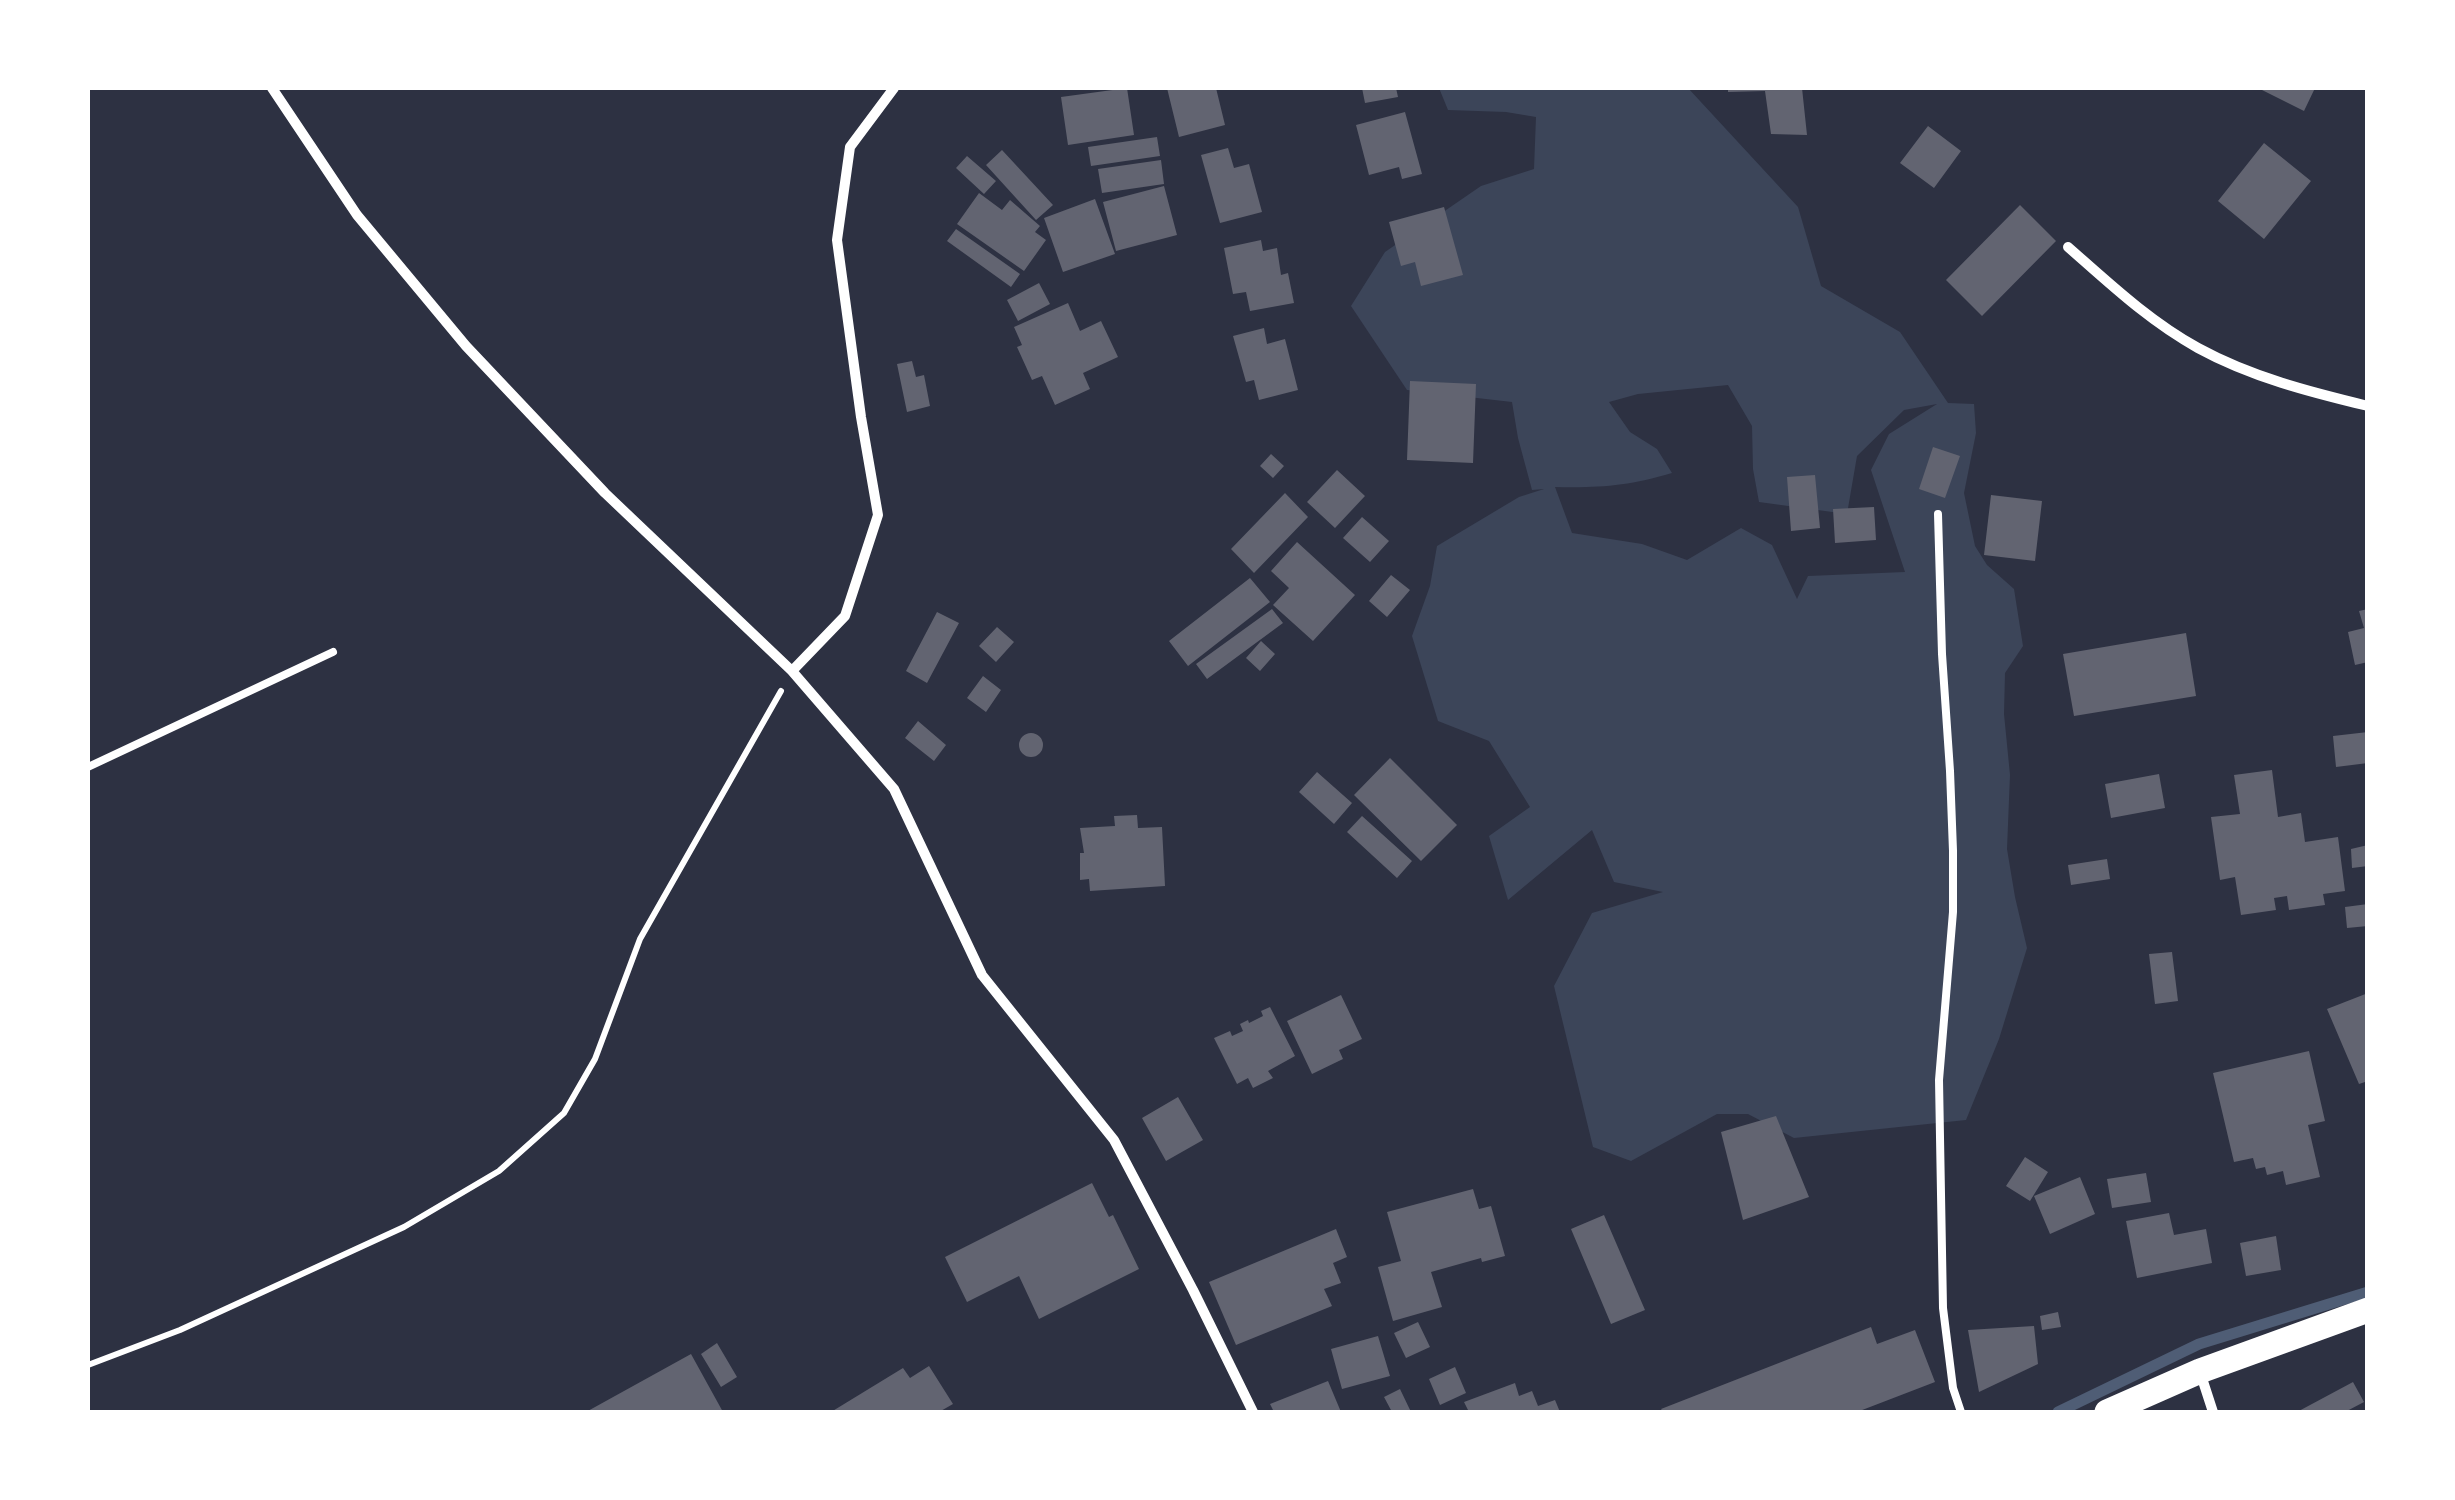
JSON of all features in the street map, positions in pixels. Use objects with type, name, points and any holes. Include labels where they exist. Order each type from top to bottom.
[{"type":"main road","points":[[2107,1412],[2200,1370],[2368,1310]]},
{"type":"street","points":[[272,88],[357,215],[466,346],[605,494],[792,671],[894,790],[982,975],[1114,1140],[1253,1412]]},
{"type":"street","points":[[792,671],[845,616],[878,515],[837,240],[850,147],[894,88]]},
{"type":"street","points":[[2068,246],[2134,306],[2198,348],[2303,390],[2368,406]]},
{"type":"street","points":[[2200,1370],[2214,1412]]},
{"type":"lane","points":[[1938,514],[1953,912],[1939,1080],[1943,1308],[1950,1370],[1961,1412]]},
{"type":"lane","points":[[88,767],[333,652]]},
{"type":"path","points":[[88,1365],[180,1330],[404,1226],[499,1172],[564,1113],[595,1059],[640,939],[792,671]]},
{"type":"shaded area","points":[[1439,88],[1688,88],[1798,207],[1821,286],[1900,332],[1948,403],[1974,404],[1976,433],[1964,493],[1975,546],[1987,565],[2014,589],[2023,646],[2005,673],[2004,714],[2010,775],[2007,849],[2027,948],[1999,1039],[1966,1120],[1794,1138],[1748,1114],[1717,1114],[1631,1161],[1593,1147],[1554,986],[1592,913],[1663,892],[1614,882],[1592,830],[1508,900],[1489,836],[1530,807],[1489,741],[1438,721],[1412,636],[1430,586],[1437,546],[1519,497],[1544,489],[1532,490],[1512,402],[1407,390],[1351,306],[1385,252],[1481,186],[1534,169],[1536,117],[1448,110]],"holes":[[[1728,385],[1752,426],[1759,502],[1847,514],[1857,456],[1904,410],[1937,404],[1889,434],[1871,470],[1905,572],[1808,576],[1797,599],[1772,545],[1741,528],[1687,560],[1642,544],[1572,533],[1555,487],[1614,485],[1672,473],[1657,449],[1630,432],[1609,402],[1638,394]]]},
{"type":"building","points":[[1127,88],[1134,135],[1068,145],[1061,97]]},
{"type":"building","points":[[1167,88],[1216,88],[1225,125],[1179,137]]},
{"type":"building","points":[[1362,88],[1396,88],[1398,97],[1365,103]]},
{"type":"building","points":[[1728,88],[1802,88],[1807,135],[1771,134],[1765,91],[1728,92]]},
{"type":"building","points":[[2263,88],[2315,88],[2304,111]]},
{"type":"building","points":[[1405,112],[1422,174],[1402,179],[1399,167],[1369,175],[1356,125]]},
{"type":"building","points":[[1928,126],[1961,151],[1934,188],[1900,163]]},
{"type":"building","points":[[1157,137],[1160,156],[1091,166],[1088,147]]},
{"type":"building","points":[[2264,143],[2311,181],[2264,239],[2218,201]]},
{"type":"building","points":[[1228,148],[1234,168],[1249,164],[1262,212],[1220,223],[1201,155]]},
{"type":"building","points":[[1002,150],[1053,205],[1036,220],[986,165]]},
{"type":"building","points":[[967,156],[996,181],[984,194],[956,168]]},
{"type":"building","points":[[1161,160],[1164,184],[1102,193],[1098,169]]},
{"type":"building","points":[[1164,186],[1177,235],[1116,251],[1103,202]]},
{"type":"building","points":[[979,193],[1002,210],[1010,200],[1040,226],[1035,232],[1046,240],[1024,271],[957,224]]},
{"type":"building","points":[[1095,199],[1115,254],[1063,272],[1044,218]]},
{"type":"building","points":[[2020,205],[2056,241],[1982,316],[1946,280]]},
{"type":"building","points":[[1444,207],[1463,275],[1421,286],[1415,262],[1401,266],[1389,222]]},
{"type":"building","points":[[956,229],[1020,274],[1011,287],[947,241]]},
{"type":"building","points":[[1261,240],[1263,251],[1277,248],[1281,275],[1288,273],[1294,303],[1250,311],[1246,292],[1233,294],[1224,248]]},
{"type":"building","points":[[1039,283],[1050,304],[1018,321],[1007,300]]},
{"type":"building","points":[[1068,303],[1080,331],[1101,321],[1118,357],[1083,373],[1090,389],[1055,405],[1042,376],[1032,380],[1017,347],[1022,345],[1014,327]]},
{"type":"building","points":[[1264,328],[1267,344],[1285,339],[1298,390],[1259,400],[1254,380],[1246,382],[1233,336]]},
{"type":"building","points":[[912,361],[916,377],[924,375],[930,406],[907,412],[897,364]]},
{"type":"building","points":[[1410,381],[1476,384],[1473,463],[1407,460]]},
{"type":"building","points":[[1933,447],[1960,456],[1945,498],[1919,489]]},
{"type":"building","points":[[1271,454],[1284,466],[1273,478],[1260,466]]},
{"type":"building","points":[[1337,470],[1365,496],[1335,528],[1307,502]]},
{"type":"building","points":[[1815,475],[1820,528],[1791,531],[1787,477]]},
{"type":"building","points":[[1285,493],[1308,517],[1254,573],[1231,549]]},
{"type":"building","points":[[1991,495],[2042,501],[2035,561],[1984,555]]},
{"type":"building","points":[[1874,507],[1876,540],[1835,543],[1833,509]]},
{"type":"building","points":[[1362,517],[1389,541],[1370,562],[1343,538]]},
{"type":"building","points":[[1297,542],[1355,595],[1313,641],[1273,605],[1289,588],[1271,571]]},
{"type":"building","points":[[1391,575],[1410,590],[1387,617],[1369,601]]},
{"type":"building","points":[[1250,578],[1270,602],[1188,666],[1169,641]]},
{"type":"building","points":[[1272,609],[1283,623],[1207,679],[1196,664]]},
{"type":"building","points":[[2368,609],[2368,662],[2355,665],[2348,632],[2364,628],[2359,611]]},
{"type":"building","points":[[937,612],[959,623],[927,683],[906,671]]},
{"type":"building","points":[[997,627],[1014,642],[996,662],[979,646]]},
{"type":"building","points":[[2186,633],[2196,696],[2074,716],[2063,654]]},
{"type":"building","points":[[1261,641],[1275,654],[1260,671],[1246,658]]},
{"type":"building","points":[[983,676],[1001,690],[986,712],[967,698]]},
{"type":"building","points":[[918,721],[946,745],[934,761],[905,738]]},
{"type":"building","points":[[2368,732],[2368,763],[2336,767],[2333,736]]},
{"type":"building","points":[[1031,733],[1040,736],[1040,754],[1031,757],[1022,754],[1019,745],[1022,736]]},
{"type":"building","points":[[1390,758],[1457,825],[1421,861],[1354,795]]},
{"type":"building","points":[[2272,770],[2278,817],[2301,813],[2305,842],[2338,837],[2345,891],[2323,894],[2325,905],[2289,910],[2287,896],[2274,898],[2276,910],[2241,915],[2235,877],[2220,880],[2211,817],[2240,814],[2234,775]]},
{"type":"building","points":[[1317,772],[1352,803],[1334,824],[1299,792]]},
{"type":"building","points":[[2159,774],[2165,808],[2111,818],[2105,784]]},
{"type":"building","points":[[1137,815],[1138,828],[1162,827],[1165,886],[1090,891],[1089,879],[1080,880],[1080,853],[1084,853],[1080,828],[1115,826],[1114,816]]},
{"type":"building","points":[[1362,816],[1412,861],[1397,878],[1347,832]]},
{"type":"building","points":[[2368,845],[2368,866],[2352,868],[2351,849]]},
{"type":"building","points":[[2107,859],[2110,879],[2071,885],[2068,865]]},
{"type":"building","points":[[2368,904],[2368,926],[2347,928],[2345,907]]},
{"type":"building","points":[[2172,952],[2178,1001],[2155,1004],[2149,954]]},
{"type":"building","points":[[2368,993],[2368,1081],[2359,1084],[2327,1009]]},
{"type":"building","points":[[1341,995],[1362,1039],[1339,1050],[1343,1059],[1312,1074],[1287,1021]]},
{"type":"building","points":[[1270,1007],[1295,1056],[1268,1071],[1273,1078],[1253,1088],[1248,1078],[1237,1084],[1214,1038],[1230,1031],[1232,1036],[1243,1031],[1240,1024],[1263,1016],[1261,1011]]},
{"type":"building","points":[[2309,1051],[2325,1121],[2308,1125],[2320,1177],[2286,1185],[2283,1171],[2267,1175],[2265,1167],[2256,1169],[2253,1158],[2234,1162],[2213,1073]]},
{"type":"building","points":[[1178,1097],[1203,1140],[1166,1161],[1142,1118]]},
{"type":"building","points":[[1776,1116],[1809,1197],[1743,1220],[1721,1132]]},
{"type":"building","points":[[2025,1157],[2048,1172],[2030,1201],[2006,1186]]},
{"type":"building","points":[[2146,1173],[2151,1202],[2112,1208],[2107,1179]]},
{"type":"building","points":[[2080,1177],[2095,1214],[2050,1234],[2034,1196]]},
{"type":"building","points":[[1092,1183],[1109,1217],[1113,1215],[1139,1269],[1039,1319],[1019,1276],[967,1302],[945,1257]]},
{"type":"building","points":[[1473,1189],[1479,1209],[1491,1206],[1505,1256],[1482,1262],[1481,1258],[1431,1272],[1442,1307],[1393,1321],[1378,1267],[1401,1261],[1387,1212]]},
{"type":"building","points":[[2169,1213],[2174,1235],[2206,1229],[2212,1263],[2137,1278],[2126,1221]]},
{"type":"building","points":[[1604,1215],[1645,1310],[1611,1324],[1571,1229]]},
{"type":"building","points":[[1336,1229],[1347,1257],[1333,1263],[1341,1283],[1324,1289],[1332,1306],[1236,1345],[1209,1282]]},
{"type":"building","points":[[2276,1236],[2281,1270],[2246,1276],[2240,1243]]},
{"type":"building","points":[[2058,1312],[2061,1327],[2042,1330],[2040,1316]]},
{"type":"building","points":[[1418,1322],[1430,1347],[1406,1358],[1394,1333]]},
{"type":"building","points":[[2034,1326],[2038,1364],[1979,1392],[1968,1330]]},
{"type":"building","points":[[1871,1327],[1877,1344],[1915,1330],[1935,1382],[1857,1412],[1661,1409]]},
{"type":"building","points":[[1378,1336],[1390,1376],[1342,1389],[1331,1349]]},
{"type":"building","points":[[717,1343],[737,1377],[721,1387],[701,1354]]},
{"type":"building","points":[[691,1354],[723,1412],[586,1412]]},
{"type":"building","points":[[929,1366],[953,1404],[939,1412],[831,1412],[903,1368],[910,1378]]},
{"type":"building","points":[[1455,1367],[1466,1393],[1440,1405],[1429,1379]]},
{"type":"building","points":[[1328,1381],[1341,1412],[1274,1412],[1270,1404]]},
{"type":"building","points":[[2353,1382],[2364,1402],[2345,1412],[2297,1412]]},
{"type":"building","points":[[1515,1383],[1519,1396],[1532,1391],[1538,1406],[1555,1400],[1560,1412],[1469,1412],[1464,1402]]},
{"type":"building","points":[[1400,1389],[1411,1412],[1392,1412],[1384,1397]]},
{"type":"waterway","points":[[2058,1412],[2199,1344],[2368,1292]]}]
